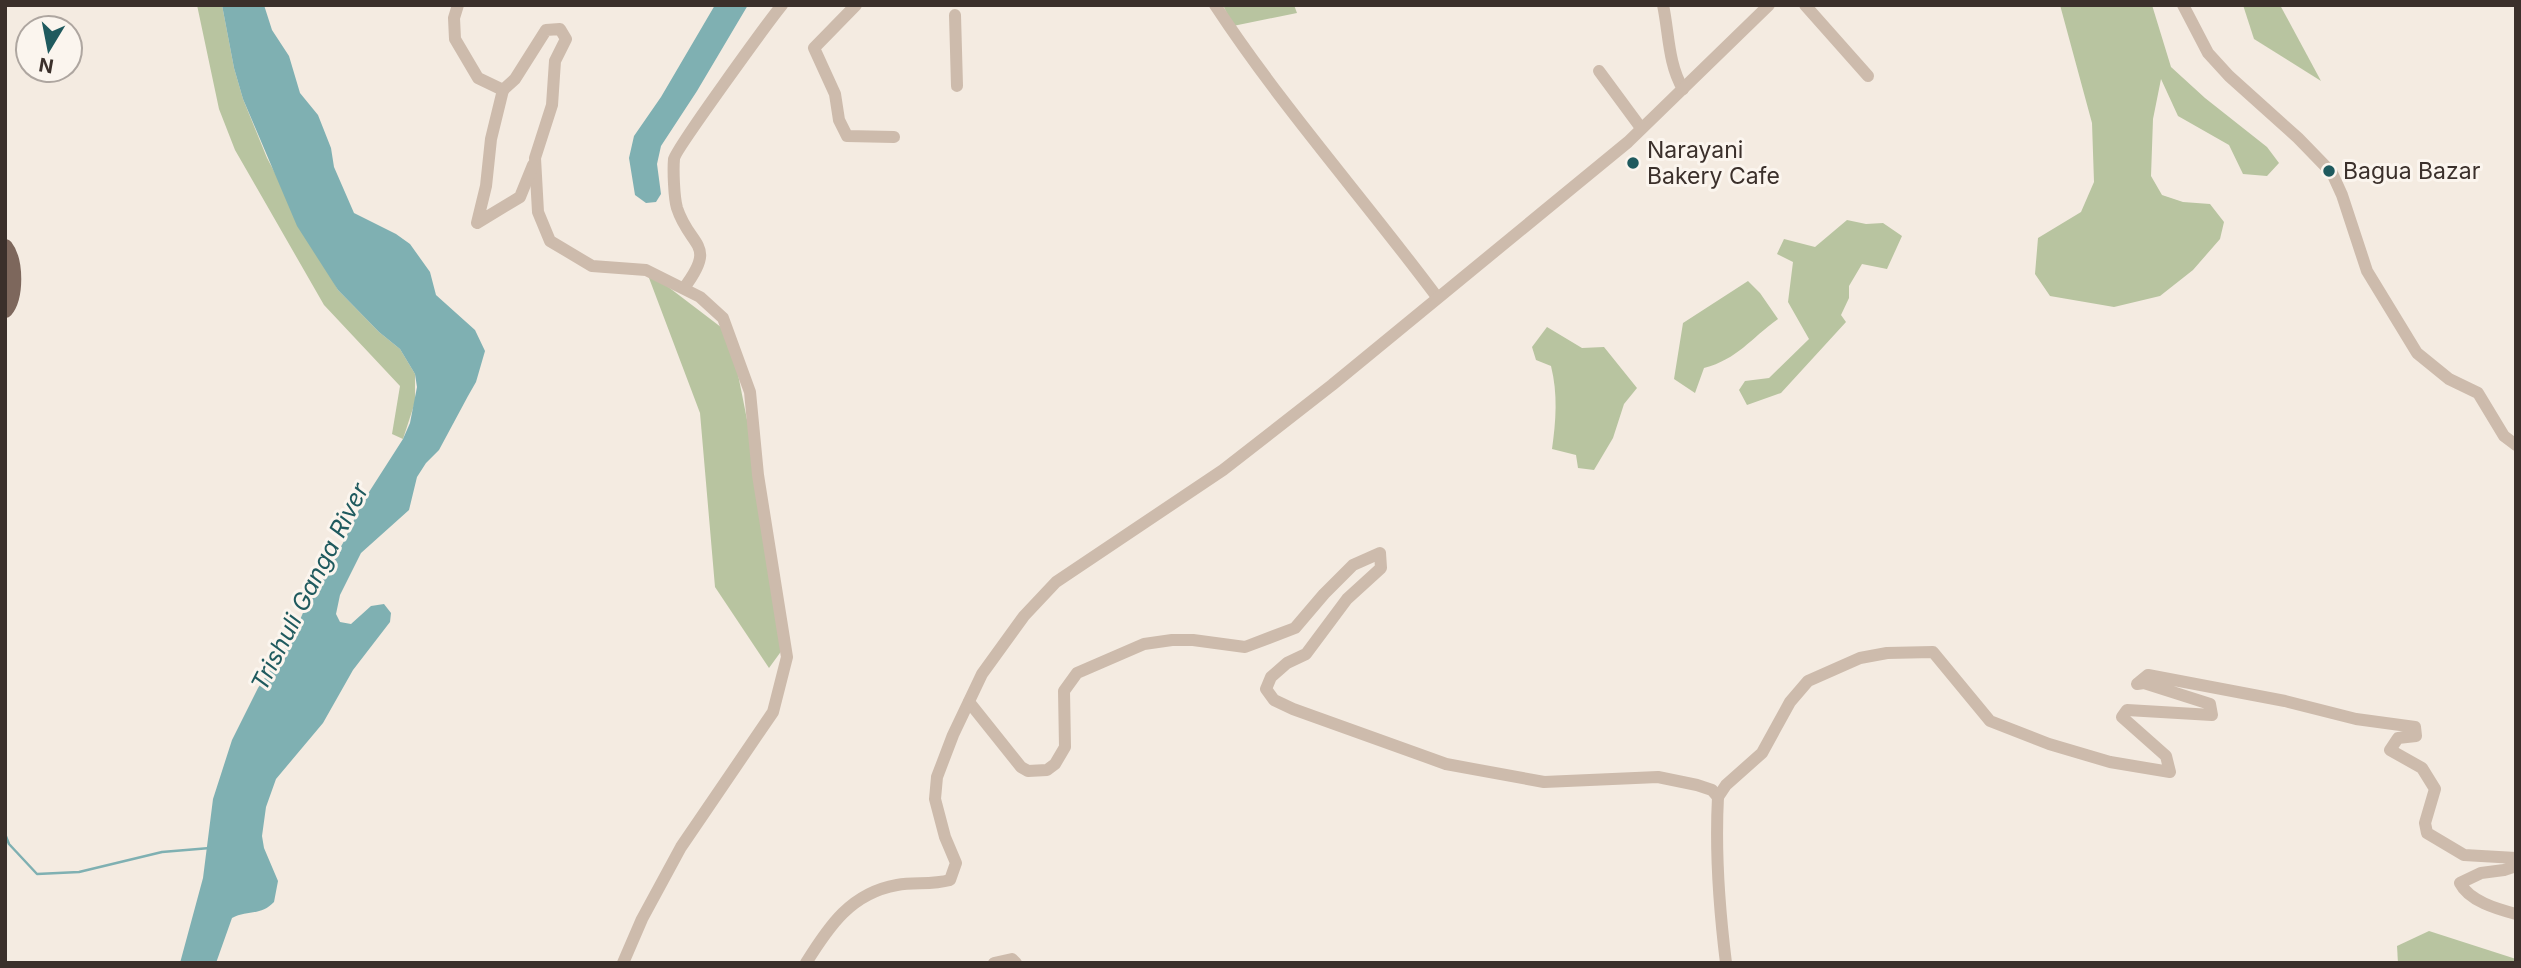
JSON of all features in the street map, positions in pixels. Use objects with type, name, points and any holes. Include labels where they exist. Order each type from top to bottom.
[{"type":"main road","points":[[5,247],[10,253],[12,275],[11,303],[5,310]]},
{"type":"street","points":[[458,5],[454,18],[455,39],[478,78],[503,90]]},
{"type":"street","points":[[684,288],[702,257],[698,244],[676,206],[674,156],[782,5]]},
{"type":"street","points":[[856,5],[814,48],[835,94],[838,120],[847,136],[894,137]]},
{"type":"street","points":[[1215,5],[1250,58],[1437,297]]},
{"type":"street","points":[[1663,5],[1671,58],[1677,79],[1684,89]]},
{"type":"street","points":[[806,963],[830,924],[869,892],[899,884],[933,885],[950,880],[956,863],[945,837],[935,799],[937,777],[953,735],[982,674],[1002,643],[1056,582],[1223,470],[1332,385],[1628,142],[1769,5]]},
{"type":"street","points":[[1805,5],[1868,76]]},
{"type":"street","points":[[2183,5],[2208,53],[2332,173],[2367,271],[2417,352],[2449,379],[2478,393],[2504,436],[2516,445]]},
{"type":"street","points":[[955,15],[957,86]]},
{"type":"street","points":[[560,29],[565,39],[555,61],[552,105],[535,158],[520,197],[477,223],[486,186],[491,139],[503,90],[515,79],[546,30],[560,29]]},
{"type":"street","points":[[1599,71],[1641,128]]},
{"type":"street","points":[[535,158],[538,212],[550,241],[592,266],[646,270],[699,297],[723,318],[750,392],[758,475],[787,657],[773,712],[681,847],[642,919],[623,963]]},
{"type":"street","points":[[969,702],[1021,767],[1038,772],[1047,770],[1055,764],[1065,747],[1064,691],[1077,673],[1144,644],[1193,640],[1245,647],[1295,628],[1353,565],[1380,553],[1381,568],[1347,599],[1306,654],[1287,663],[1271,677],[1266,690],[1274,700],[1446,764],[1544,782],[1658,777],[1704,787],[1712,790],[1718,797]]},
{"type":"street","points":[[1726,963],[1718,900],[1718,797],[1726,785],[1762,753],[1790,702],[1808,681],[1860,658],[1887,653],[1933,652],[1990,721],[2049,744],[2110,762],[2152,770],[2171,772],[2166,756],[2122,717],[2127,710],[2212,715],[2210,704],[2144,683],[2137,684],[2148,675],[2285,701],[2356,719],[2415,727],[2416,736],[2398,738],[2390,750],[2422,768],[2435,789],[2425,823],[2427,834],[2464,855],[2516,858]]},
{"type":"street","points":[[2516,866],[2481,873],[2460,883],[2464,891],[2483,902],[2516,914]]},
{"type":"street","points":[[994,963],[1012,959],[1016,963]]},
{"type":"green space","points":[[197,5],[222,5],[243,99],[267,158],[338,290],[379,332],[400,349],[415,374],[415,402],[403,439],[392,434],[400,386],[324,305],[235,150],[219,109]]},
{"type":"green space","points":[[1223,5],[1294,5],[1297,13],[1233,26]]},
{"type":"green space","points":[[2060,5],[2152,5],[2171,67],[2267,147],[2279,163],[2267,176],[2243,174],[2229,145],[2178,116],[2161,79],[2153,119],[2151,176],[2162,195],[2183,202],[2210,204],[2224,222],[2220,239],[2193,270],[2160,296],[2114,307],[2050,296],[2035,274],[2038,238],[2081,212],[2094,182],[2092,123]]},
{"type":"green space","points":[[2243,5],[2280,5],[2321,81],[2254,39]]},
{"type":"green space","points":[[1847,220],[1866,224],[1883,223],[1902,236],[1887,269],[1862,264],[1849,286],[1849,298],[1841,315],[1846,322],[1781,393],[1747,405],[1739,390],[1745,381],[1769,378],[1809,339],[1788,302],[1793,262],[1777,254],[1784,239],[1815,247]]},
{"type":"green space","points":[[646,270],[730,334],[758,475],[785,646],[769,668],[715,587],[700,413]]},
{"type":"green space","points":[[1748,281],[1778,319],[1735,354],[1704,368],[1695,393],[1674,379],[1683,323]]},
{"type":"green space","points":[[1547,327],[1582,348],[1604,347],[1637,388],[1624,404],[1613,438],[1594,470],[1578,468],[1576,455],[1552,449],[1556,408],[1553,376],[1551,366],[1536,360],[1532,347]]},
{"type":"green space","points":[[2429,931],[2516,959],[2516,963],[2398,963],[2397,946]]},
{"type":"water","points":[[222,5],[264,5],[272,30],[289,56],[300,93],[318,115],[331,148],[334,167],[354,213],[410,244],[430,272],[436,295],[475,330],[485,351],[476,382],[439,450],[417,477],[409,510],[361,553],[340,595],[336,614],[340,622],[351,624],[371,606],[384,604],[391,613],[390,622],[353,670],[323,723],[276,779],[266,807],[262,836],[264,848],[278,881],[274,902],[259,911],[232,918],[216,963],[180,963],[203,878],[213,799],[232,740],[258,688],[294,634],[305,608],[343,543],[362,503],[403,439],[410,423],[417,387],[415,374],[400,349],[379,332],[338,290],[297,226],[243,99]]},
{"type":"water","points":[[715,5],[748,5],[661,146],[657,164],[661,194],[656,202],[646,203],[635,195],[629,158],[634,136],[661,97]]},
{"type":"waterway","points":[[5,834],[9,844],[37,874],[79,872],[162,852],[210,848]]},
{"type":"place","name":"Narayani Bakery Cafe","points":[[1633,163]]},
{"type":"place","name":"Bagua Bazar","points":[[2329,171]]},
{"type":"water label","name":"Trishuli Ganga River","points":[[310,587]]}]
